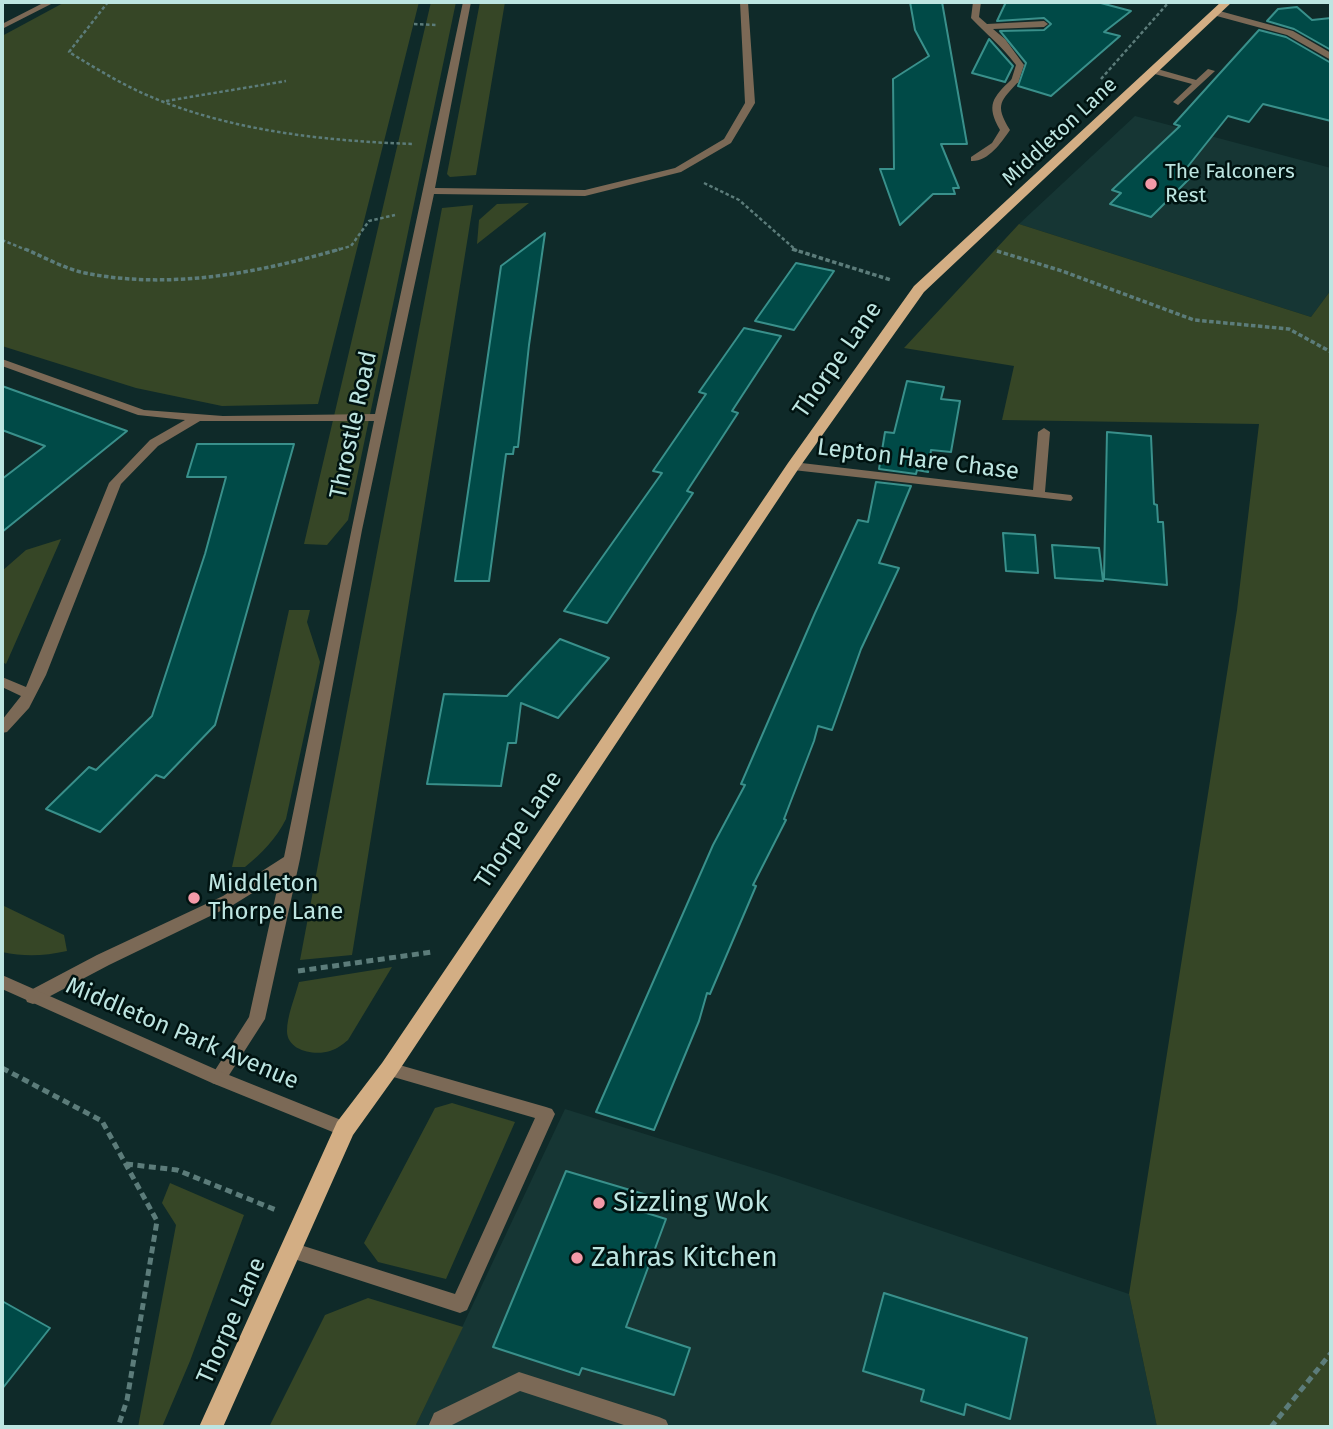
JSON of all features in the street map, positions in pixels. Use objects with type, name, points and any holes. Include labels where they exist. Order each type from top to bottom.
[{"type":"main road","name":"Middleton Lane","points":[[919,289],[1227,2]]},
{"type":"main road","name":"Thorpe Lane","points":[[211,1427],[306,1222],[345,1129],[389,1069],[793,466],[919,289]]},
{"type":"street","points":[[2,27],[51,2]]},
{"type":"street","name":"Throstle Road","points":[[218,1079],[257,1019],[467,2]]},
{"type":"street","points":[[429,191],[585,193],[678,170],[728,141],[750,103],[744,2]]},
{"type":"street","points":[[974,159],[1003,136],[1005,130],[997,116],[996,100],[1015,81],[1020,65],[1014,54],[975,19],[977,2]]},
{"type":"street","points":[[1216,13],[1290,33],[1331,57]]},
{"type":"street","points":[[983,27],[1044,24]]},
{"type":"street","points":[[1154,71],[1198,83]]},
{"type":"street","points":[[1178,102],[1211,71]]},
{"type":"street","points":[[2,362],[142,413],[198,417],[380,417]]},
{"type":"street","points":[[2,728],[24,705],[39,675],[116,482],[154,443],[198,417]]},
{"type":"street","name":"Lepton Hare Chase","points":[[1039,495],[1044,432]]},
{"type":"street","name":"Lepton Hare Chase","points":[[793,466],[1067,498]]},
{"type":"street","points":[[2,682],[29,694]]},
{"type":"street","points":[[33,998],[111,956],[230,902],[292,859]]},
{"type":"street","name":"Middleton Park Avenue","points":[[2,982],[218,1079],[345,1129]]},
{"type":"street","points":[[291,1250],[460,1304],[546,1114],[389,1069]]},
{"type":"street","points":[[438,1427],[441,1420],[519,1381],[659,1427]]},
{"type":"path","points":[[108,2],[69,52],[105,75],[163,102],[220,118],[285,130],[382,144],[438,144]]},
{"type":"path","points":[[163,102],[286,81]]},
{"type":"path","points":[[678,170],[739,200],[793,250],[919,289]]},
{"type":"path","points":[[2,240],[83,273],[160,282],[280,267],[351,246],[369,221],[426,207]]},
{"type":"path","points":[[969,242],[1062,271],[1194,320],[1289,329],[1331,352]]},
{"type":"path","points":[[266,976],[470,946]]},
{"type":"path","points":[[2,1068],[102,1121],[158,1221],[127,1400],[117,1427]]},
{"type":"path","points":[[126,1164],[177,1170],[306,1222]]},
{"type":"path","points":[[1271,1427],[1331,1353]]},
{"type":"shaded area","points":[[1135,116],[1331,168],[1331,290],[1311,317],[1019,224]]},
{"type":"shaded area","points":[[565,1109],[776,1175],[1129,1294],[1157,1427],[415,1427]]},
{"type":"green space","points":[[65,2],[419,2],[318,404],[222,406],[136,388],[2,346],[2,36]]},
{"type":"green space","points":[[431,2],[456,2],[348,520],[327,545],[304,544]]},
{"type":"green space","points":[[480,2],[505,2],[476,175],[450,177],[447,174]]},
{"type":"green space","points":[[529,203],[477,244],[479,220],[497,204]]},
{"type":"green space","points":[[473,205],[352,955],[300,960],[442,208]]},
{"type":"green space","points":[[1019,224],[1311,317],[1331,290],[1331,1427],[1157,1427],[1129,1294],[1237,610],[1259,424],[1002,420],[1014,366],[904,348]]},
{"type":"green space","points":[[61,539],[6,664],[2,662],[2,571],[26,550]]},
{"type":"green space","points":[[289,610],[310,610],[307,622],[320,662],[286,819],[273,839],[251,862],[245,867],[232,867]]},
{"type":"green space","points":[[2,905],[64,935],[67,951],[34,955],[2,952]]},
{"type":"green space","points":[[392,967],[344,1043],[333,1050],[317,1053],[297,1047],[288,1038],[287,1025],[299,982]]},
{"type":"green space","points":[[452,1103],[515,1122],[446,1279],[378,1262],[364,1243],[435,1108]]},
{"type":"green space","points":[[170,1183],[244,1215],[190,1361],[162,1427],[138,1427],[176,1225],[162,1203]]},
{"type":"green space","points":[[368,1298],[463,1327],[415,1427],[269,1427],[325,1315]]},
{"type":"building","points":[[910,2],[942,2],[967,144],[941,144],[959,188],[953,188],[955,194],[933,194],[900,225],[880,169],[894,169],[893,79],[929,56],[915,30]]},
{"type":"building","points":[[1006,2],[1097,2],[1131,11],[1104,32],[1120,36],[1051,96],[1018,86],[1026,63],[1000,31],[1044,30],[1051,24],[1044,18],[997,21]]},
{"type":"building","points":[[1297,7],[1312,20],[1331,18],[1331,50],[1294,29],[1267,21],[1278,9]]},
{"type":"building","points":[[1259,30],[1286,37],[1331,63],[1331,121],[1263,104],[1249,122],[1228,116],[1185,170],[1190,172],[1185,176],[1190,178],[1151,217],[1110,204],[1121,193],[1112,190],[1180,126],[1174,124]]},
{"type":"building","points":[[989,39],[1013,66],[1005,82],[972,73]]},
{"type":"building","points":[[545,233],[518,447],[514,447],[513,454],[506,454],[489,581],[455,581],[501,266]]},
{"type":"building","points":[[796,263],[834,271],[794,330],[755,321]]},
{"type":"building","points":[[744,328],[781,336],[732,411],[738,413],[687,491],[693,493],[607,623],[564,611],[662,473],[653,471],[706,394],[699,392]]},
{"type":"building","points":[[907,381],[944,387],[941,399],[960,401],[951,452],[931,450],[928,472],[917,470],[916,474],[879,469],[885,432],[894,433]]},
{"type":"building","points":[[2,386],[127,431],[2,532],[2,479],[45,446],[2,430]]},
{"type":"building","points":[[1107,432],[1151,436],[1154,504],[1157,505],[1158,522],[1163,522],[1167,585],[1104,579]]},
{"type":"building","points":[[197,444],[294,444],[215,725],[164,778],[156,775],[100,832],[46,809],[89,767],[96,770],[152,716],[205,554],[226,477],[187,477]]},
{"type":"building","points":[[876,482],[911,486],[879,563],[899,568],[861,649],[832,730],[818,726],[784,819],[786,820],[753,885],[756,886],[710,994],[707,993],[699,1021],[654,1130],[596,1112],[713,845],[745,785],[741,784],[815,613],[858,520],[868,522]]},
{"type":"building","points":[[1003,533],[1035,535],[1038,573],[1006,571]]},
{"type":"building","points":[[1052,545],[1099,548],[1103,581],[1055,578]]},
{"type":"building","points":[[560,639],[609,658],[558,718],[521,703],[516,743],[508,743],[501,786],[427,784],[444,694],[507,696]]},
{"type":"building","points":[[566,1171],[647,1195],[640,1211],[666,1219],[626,1327],[690,1348],[674,1395],[582,1368],[579,1375],[493,1347]]},
{"type":"building","points":[[884,1293],[1027,1338],[1010,1419],[966,1404],[964,1415],[921,1401],[924,1390],[863,1371]]},
{"type":"building","points":[[2,1301],[50,1328],[2,1389]]},
{"type":"place","name":"The Falconers Rest","points":[[1151,184]]},
{"type":"place","name":"Middleton Thorpe Lane","points":[[194,898]]},
{"type":"place","name":"Sizzling Wok","points":[[599,1203]]},
{"type":"place","name":"Zahras Kitchen","points":[[577,1258]]}]
